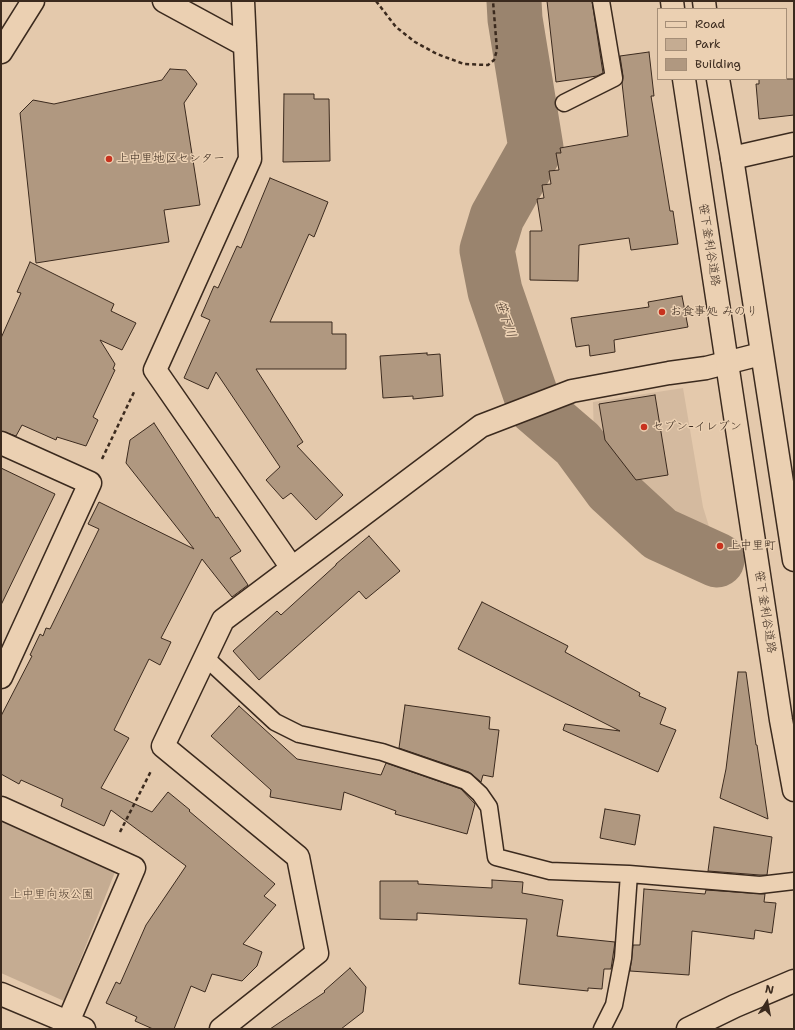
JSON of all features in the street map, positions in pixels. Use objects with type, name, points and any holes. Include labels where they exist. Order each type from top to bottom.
[{"type":"street","points":[[1,52],[33,1]]},
{"type":"street","points":[[164,1],[245,46]]},
{"type":"street","points":[[243,1],[250,159],[155,370],[292,568]]},
{"type":"street","name":"笹下釜利谷道路","points":[[684,80],[781,720],[792,762],[794,790]]},
{"type":"street","points":[[718,80],[732,158],[794,560]]},
{"type":"street","points":[[732,158],[794,144]]},
{"type":"street","points":[[220,1029],[317,953],[298,857],[163,746],[223,620],[481,426],[572,391],[669,373],[706,368],[762,354]]},
{"type":"street","points":[[1,443],[90,483],[1,678]]},
{"type":"street","points":[[1,808],[134,868],[76,1026],[1,994]]},
{"type":"street","points":[[688,1029],[734,1006],[794,981]]},
{"type":"lane","points":[[564,103],[614,78],[601,1]]},
{"type":"lane","points":[[206,658],[275,722],[299,734],[382,752],[466,781],[480,794],[489,807],[496,857],[550,871],[629,874],[760,884],[794,881]]},
{"type":"lane","points":[[602,1029],[614,1005],[623,958],[629,874]]},
{"type":"path","points":[[376,1],[396,27],[415,42],[437,54],[464,64],[488,65],[494,60],[497,50],[493,1]]},
{"type":"path","points":[[90,483],[141,377],[155,370]]},
{"type":"path","points":[[108,856],[163,746]]},
{"type":"shaded area","points":[[683,388],[703,507],[711,533],[695,531],[652,504],[594,438],[593,402]]},
{"type":"green space","name":"上中里向坂公園","points":[[1,820],[117,867],[64,1001],[1,973]]},
{"type":"building","points":[[547,1],[592,1],[603,73],[597,76],[556,82]]},
{"type":"building","points":[[649,52],[654,96],[651,96],[670,211],[673,211],[678,244],[631,250],[629,238],[579,245],[578,281],[530,280],[530,231],[542,231],[537,199],[544,198],[542,185],[551,184],[549,171],[559,170],[556,153],[561,153],[560,148],[628,136],[620,56]]},
{"type":"building","name":"上中里地区センター","points":[[170,69],[186,70],[197,84],[184,103],[200,205],[164,210],[169,242],[36,263],[20,113],[33,100],[54,104],[162,80]]},
{"type":"building","points":[[794,79],[794,115],[759,119],[756,84],[759,84],[759,80]]},
{"type":"building","points":[[284,94],[314,94],[314,99],[329,99],[330,161],[283,162]]},
{"type":"building","points":[[270,178],[328,202],[314,237],[309,234],[270,322],[332,322],[332,334],[346,334],[346,369],[256,369],[303,442],[297,446],[343,495],[316,520],[291,493],[283,499],[266,480],[280,467],[216,372],[208,389],[184,378],[210,320],[201,316],[214,286],[218,288],[237,246],[241,248]]},
{"type":"building","points":[[30,262],[114,304],[111,311],[136,323],[122,350],[100,340],[115,364],[113,369],[115,370],[93,417],[98,420],[86,446],[57,437],[56,440],[22,425],[16,436],[1,431],[1,338],[21,293],[17,292]]},
{"type":"building","points":[[682,296],[688,327],[614,340],[615,352],[590,356],[589,345],[576,347],[571,318],[649,307],[648,302]]},
{"type":"building","points":[[427,353],[427,355],[440,354],[443,396],[413,399],[413,396],[383,398],[380,356]]},
{"type":"building","points":[[655,395],[668,475],[636,480],[605,440],[599,404]]},
{"type":"building","points":[[154,423],[216,518],[218,517],[241,551],[230,558],[248,585],[232,597],[202,559],[161,638],[171,642],[160,665],[149,659],[114,730],[129,738],[101,788],[152,812],[168,792],[275,884],[264,896],[276,905],[243,944],[262,952],[257,966],[242,981],[212,974],[205,992],[191,986],[174,1029],[153,1029],[135,1021],[137,1017],[106,1003],[116,982],[120,984],[146,925],[186,866],[111,810],[104,826],[61,806],[63,799],[21,780],[19,784],[1,774],[1,716],[32,656],[30,655],[40,634],[43,636],[46,628],[50,629],[99,529],[88,524],[99,502],[194,549],[126,463],[130,440]]},
{"type":"building","points":[[1,468],[55,494],[1,605]]},
{"type":"building","points":[[369,536],[400,571],[366,599],[359,591],[259,680],[233,651],[277,611],[281,615],[336,564]]},
{"type":"building","points":[[482,602],[568,646],[565,652],[640,693],[639,696],[666,708],[660,724],[676,730],[658,772],[563,730],[565,724],[620,731],[458,649]]},
{"type":"building","points":[[738,672],[746,672],[768,819],[720,798],[726,769]]},
{"type":"building","points":[[405,705],[490,717],[489,729],[499,730],[493,777],[483,775],[481,782],[469,772],[399,748]]},
{"type":"building","points":[[239,706],[297,759],[381,775],[386,763],[461,789],[475,804],[467,834],[395,814],[396,811],[344,792],[341,810],[270,797],[271,790],[211,736]]},
{"type":"building","points":[[605,809],[640,815],[635,845],[600,838]]},
{"type":"building","points":[[714,827],[772,837],[767,875],[708,871]]},
{"type":"building","points":[[492,880],[523,882],[522,893],[563,900],[557,936],[615,942],[611,969],[604,969],[602,989],[588,988],[588,991],[519,984],[527,919],[417,913],[417,920],[380,919],[380,881],[418,881],[418,884],[492,888]]},
{"type":"building","points":[[644,889],[705,894],[706,890],[765,894],[764,902],[776,903],[772,933],[755,930],[754,939],[692,931],[689,975],[630,971],[633,945],[640,945]]},
{"type":"building","points":[[350,968],[366,987],[363,1012],[341,1029],[270,1029],[325,992],[324,991]]},
{"type":"waterway","name":"笹下川","points":[[514,1],[515,19],[536,148],[497,217],[487,250],[495,291],[535,407],[578,444],[611,489],[660,534],[717,560]]},
{"type":"place","name":"上中里地区センター","points":[[109,159]]},
{"type":"place","name":"お食事処 みのり","points":[[662,312]]},
{"type":"place","name":"セブン-イレブン","points":[[644,427]]},
{"type":"place","name":"上中里町","points":[[720,546]]}]
